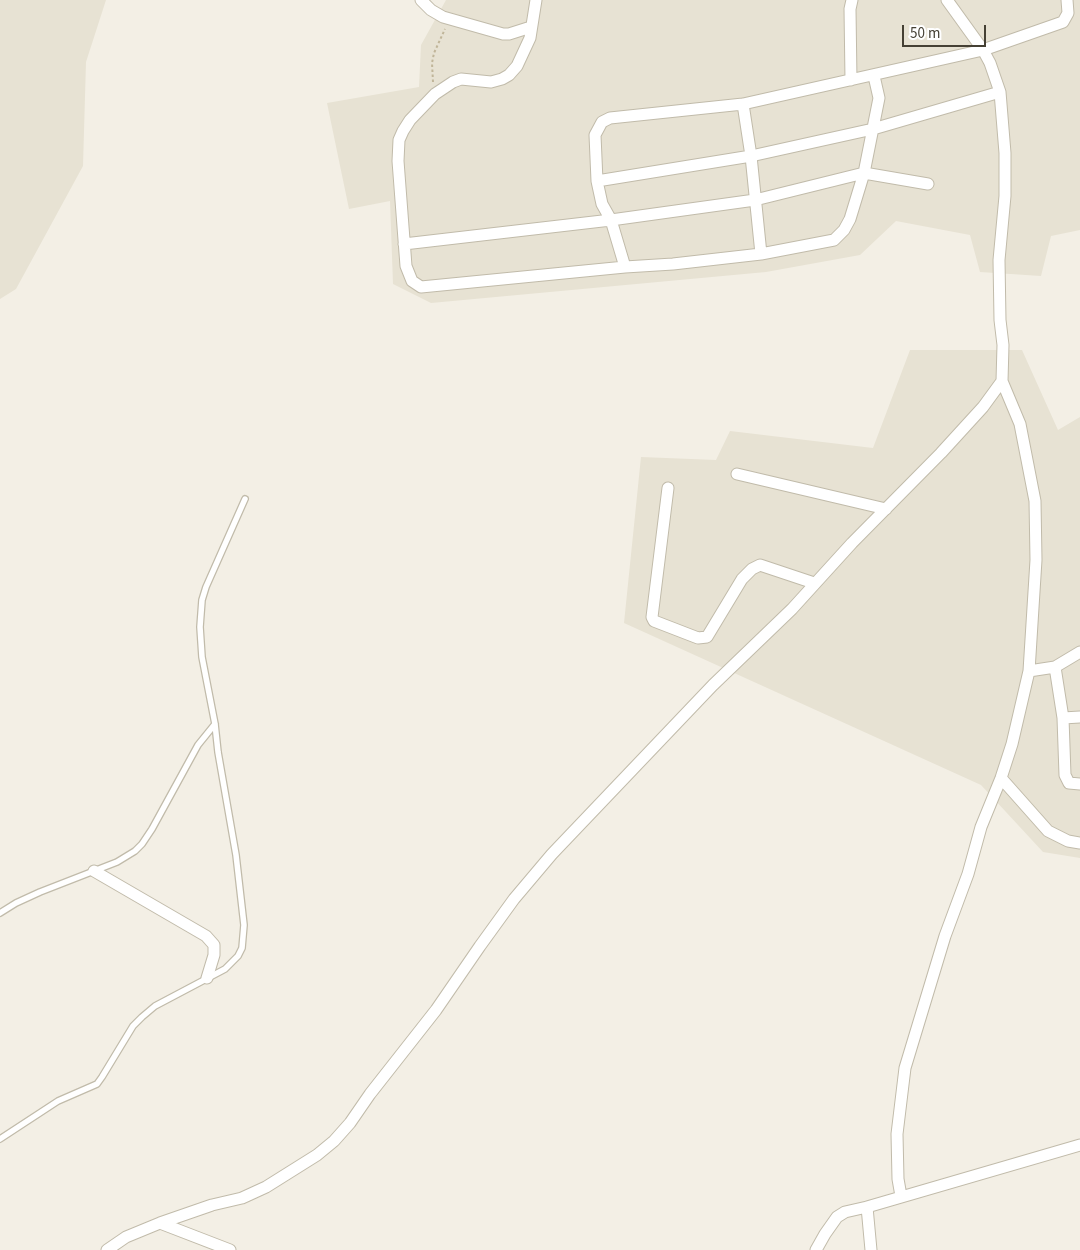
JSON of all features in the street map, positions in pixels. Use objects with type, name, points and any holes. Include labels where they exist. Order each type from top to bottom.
[{"type":"street","points":[[421,0],[437,14],[504,34],[531,27]]},
{"type":"street","points":[[536,0],[530,38],[517,66],[508,74],[491,82],[461,79],[453,82],[435,94],[410,120],[399,140],[398,161],[406,266],[409,276],[417,286],[673,264],[761,254],[834,240],[844,230],[850,218],[864,173],[880,98],[874,76]]},
{"type":"street","points":[[851,80],[850,9],[852,0]]},
{"type":"street","points":[[900,1196],[897,1134],[905,1068],[945,936],[968,874],[981,827],[1001,778],[1012,744],[1029,671],[1036,560],[1035,501],[1020,424],[1002,381],[999,260],[1005,196],[1005,153],[1000,92],[990,63],[983,50],[947,0]]},
{"type":"street","points":[[626,267],[611,220],[602,204],[597,181],[595,135],[602,122],[610,118],[743,104],[983,50],[1064,22],[1068,13],[1067,0]]},
{"type":"street","points":[[597,181],[751,156],[873,129],[1000,92]]},
{"type":"street","points":[[743,104],[751,156],[761,254]]},
{"type":"street","points":[[404,244],[611,220],[755,200],[864,173],[928,184]]},
{"type":"street","points":[[108,1250],[126,1237],[160,1223],[212,1205],[242,1198],[266,1187],[317,1156],[334,1141],[350,1123],[370,1094],[436,1010],[514,899],[552,854],[713,685],[792,609],[977,413],[1002,381]]},
{"type":"street","points":[[737,474],[886,509]]},
{"type":"street","points":[[668,488],[652,617],[654,621],[698,638],[707,637],[742,579],[752,569],[760,565],[814,584]]},
{"type":"street","points":[[1029,671],[1055,667],[1080,652]]},
{"type":"street","points":[[1055,667],[1063,718],[1065,776],[1069,783],[1080,784]]},
{"type":"street","points":[[1063,718],[1080,717]]},
{"type":"street","points":[[1001,778],[1048,831],[1080,843]]},
{"type":"street","points":[[94,870],[206,936],[214,945],[214,955],[207,978]]},
{"type":"street","points":[[816,1250],[837,1217],[845,1212],[1080,1144]]},
{"type":"street","points":[[867,1207],[871,1250]]},
{"type":"street","points":[[160,1223],[230,1250]]},
{"type":"lane","points":[[0,1139],[58,1101],[96,1084],[133,1026],[142,1017],[155,1006],[225,969],[232,963],[242,948],[244,937],[236,855],[200,642],[202,600],[206,587],[245,499]]},
{"type":"lane","points":[[0,913],[40,892],[126,857],[142,844],[198,745],[215,724]]},
{"type":"path","points":[[435,94],[432,72],[434,53],[451,19]]},
{"type":"shaded area","points":[[0,0],[106,0],[86,62],[83,166],[16,289],[0,299]]},
{"type":"shaded area","points":[[446,0],[1080,0],[1080,230],[1051,236],[1041,276],[980,272],[970,235],[896,221],[860,255],[766,272],[431,303],[393,284],[390,201],[349,209],[327,103],[419,87],[421,45]]},
{"type":"shaded area","points":[[910,350],[1022,350],[1058,430],[1080,417],[1080,858],[1043,852],[981,785],[624,623],[641,457],[716,460],[730,431],[873,448]]}]
